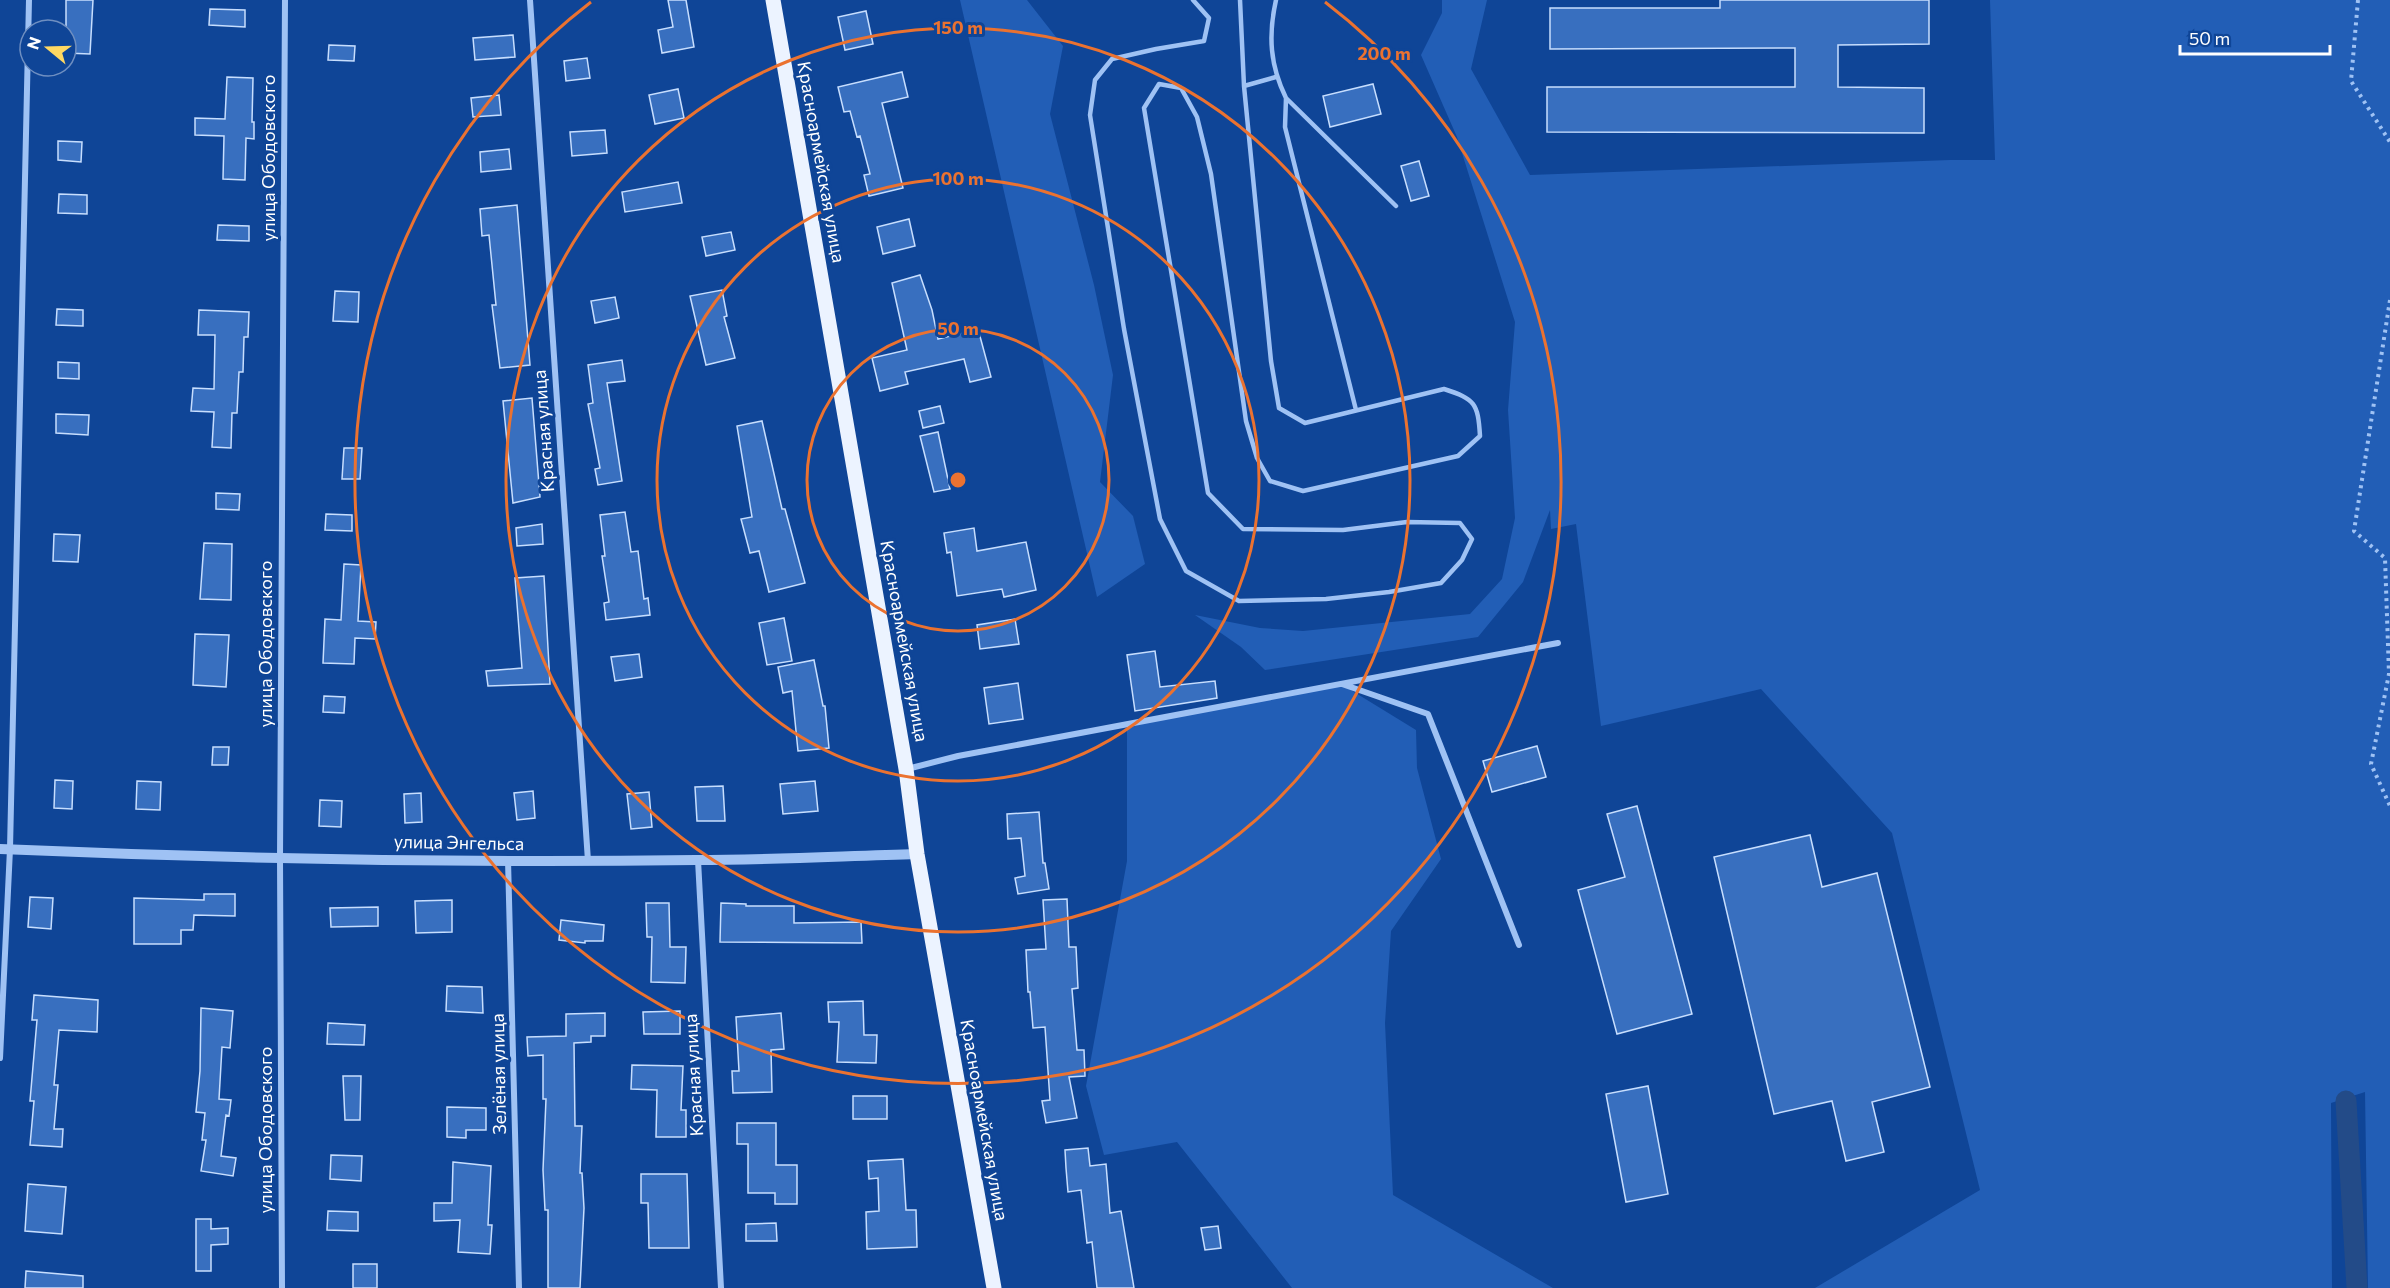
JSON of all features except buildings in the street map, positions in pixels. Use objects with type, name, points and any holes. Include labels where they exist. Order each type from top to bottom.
[{"type":"main road","name":"Красноармейская улица","points":[[773,0],[906,769],[917,854],[994,1288]]},
{"type":"street","points":[[0,1058],[29,0]]},
{"type":"street","name":"улица Ободовского","points":[[282,1288],[280,858],[285,0]]},
{"type":"street","name":"Красная улица","points":[[530,0],[588,861]]},
{"type":"street","points":[[906,769],[958,756],[1558,643]]},
{"type":"street","points":[[1341,684],[1428,714],[1519,945]]},
{"type":"street","name":"улица Энгельса","points":[[5,849],[280,858],[588,861],[917,854]]},
{"type":"street","name":"Зелёная улица","points":[[508,859],[519,1288]]},
{"type":"street","name":"Красная улица","points":[[698,860],[721,1288]]},
{"type":"lane","points":[[1193,0],[1209,18],[1204,41],[1156,48],[1112,59],[1095,80],[1090,116],[1124,329],[1160,519],[1186,571],[1239,601],[1326,599],[1368,595],[1441,583],[1462,560],[1472,539],[1460,523],[1407,522],[1343,530],[1244,529],[1208,493],[1144,108],[1159,84],[1181,88],[1197,117],[1211,174],[1246,421],[1257,458],[1270,481],[1303,491],[1458,456],[1480,436],[1478,411],[1465,395],[1444,389],[1305,423],[1279,408],[1271,361],[1244,86],[1240,0]]},
{"type":"lane","points":[[1276,0],[1270,28],[1276,77],[1286,98],[1396,206]]},
{"type":"lane","points":[[1244,86],[1276,77]]},
{"type":"lane","points":[[1286,98],[1285,127],[1356,410]]},
{"type":"path","points":[[2358,0],[2351,81],[2390,142]]},
{"type":"path","points":[[2390,300],[2354,531],[2385,558],[2389,674],[2371,764],[2390,806]]},
{"type":"shaded area","points":[[960,0],[1027,0],[1063,46],[1050,114],[1094,285],[1113,375],[1100,482],[1133,516],[1145,564],[1097,597]]},
{"type":"shaded area","points":[[1442,0],[1487,0],[1471,69],[1530,175],[1995,160],[1990,0],[2390,0],[2390,1288],[2368,1288],[2365,1092],[2331,1103],[2332,1288],[1815,1288],[1980,1190],[1892,833],[1761,689],[1601,726],[1576,524],[1551,529],[1550,510],[1523,582],[1478,637],[1265,670],[1241,647],[1195,615],[1260,628],[1303,631],[1470,614],[1502,579],[1515,518],[1508,410],[1515,322],[1457,137],[1421,55],[1442,13]]},
{"type":"shaded area","points":[[1341,684],[1416,730],[1417,768],[1441,859],[1391,931],[1385,1023],[1393,1195],[1553,1288],[1292,1288],[1177,1142],[1104,1155],[1086,1086],[1127,861],[1127,725]]},
{"type":"waterway","points":[[2346,1101],[2357,1288]]}]
